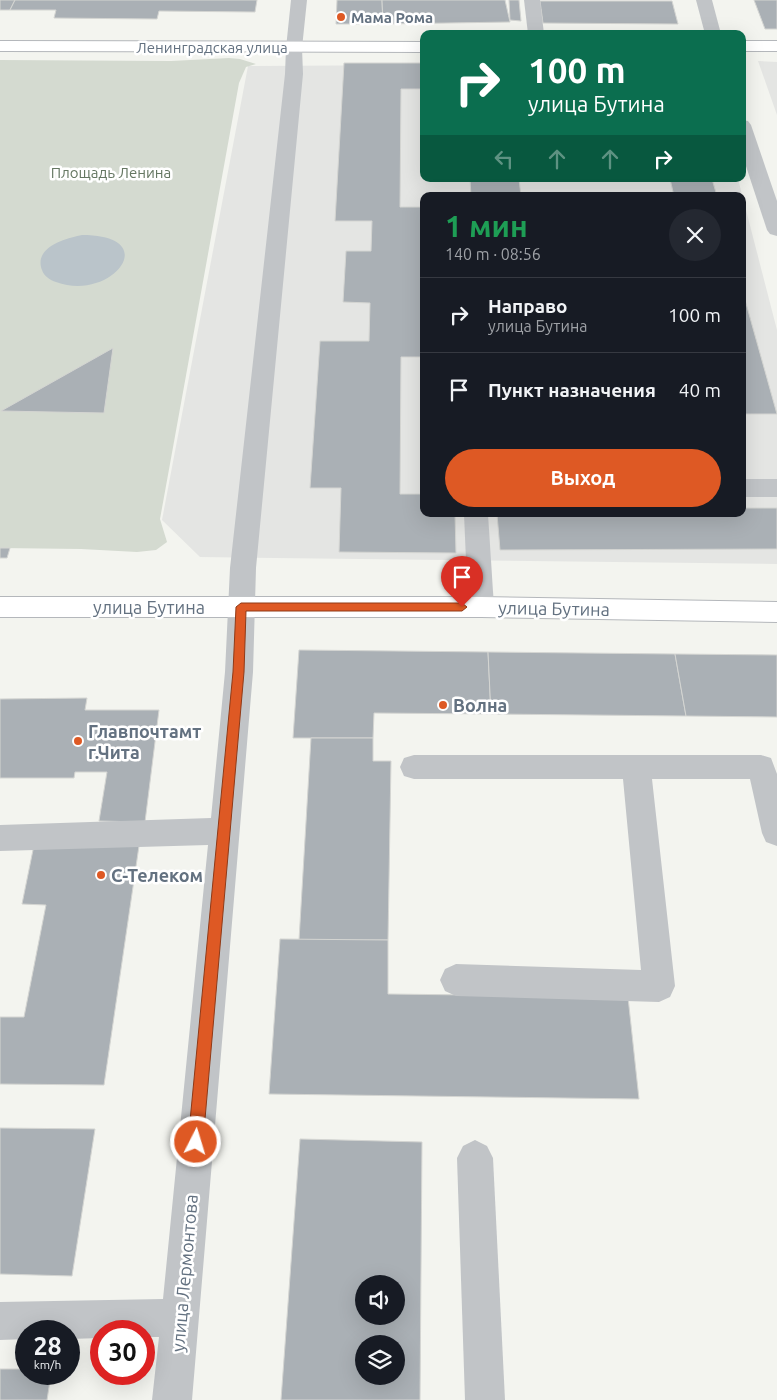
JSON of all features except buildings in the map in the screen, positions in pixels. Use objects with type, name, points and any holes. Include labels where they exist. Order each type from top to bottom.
[{"type":"main road","name":"Ленинградская улица","points":[[0,46],[420,47]]},
{"type":"main road","points":[[746,46],[777,46]]},
{"type":"main road","name":"улица Бутина","points":[[0,607],[481,607],[777,612]]},
{"type":"street","points":[[294,48],[299,0]]},
{"type":"street","points":[[532,0],[536,30]]},
{"type":"street","points":[[704,0],[712,30]]},
{"type":"street","name":"улица Лермонтова","points":[[172,1400],[239,672],[243,568],[294,74],[294,48]]},
{"type":"street","points":[[746,137],[777,230]]},
{"type":"street","points":[[746,488],[777,488]]},
{"type":"street","points":[[476,517],[481,607]]},
{"type":"street","points":[[414,767],[762,767],[777,832]]},
{"type":"street","points":[[456,980],[659,986],[636,767]]},
{"type":"street","points":[[0,838],[224,831]]},
{"type":"street","points":[[475,1158],[485,1400]]},
{"type":"street","points":[[0,1321],[180,1318]]},
{"type":"shaded area","points":[[758,61],[777,62],[777,115]]},
{"type":"shaded area","points":[[420,65],[420,182],[739,182],[741,192],[420,192],[420,517],[746,517],[746,210],[777,330],[777,564],[200,557],[162,520],[248,66]]},
{"type":"shaded area","points":[[82,235],[107,238],[121,245],[125,255],[121,266],[110,276],[95,284],[76,286],[56,282],[48,278],[42,270],[42,255],[60,241]]},
{"type":"green space","name":"Площадь Ленина","points":[[229,58],[256,64],[246,67],[239,83],[160,519],[167,542],[156,550],[137,552],[0,548],[0,60],[171,61]]},
{"type":"place","name":"Мама Рома","points":[[341,17]]},
{"type":"place","name":"Волна","points":[[443,705]]},
{"type":"place","name":"Главпочтамт г.Чита","points":[[78,741]]},
{"type":"place","name":"С-Телеком","points":[[101,875]]},
{"type":"route","points":[[196,1142],[239,672],[241,607],[462,607]]}]
